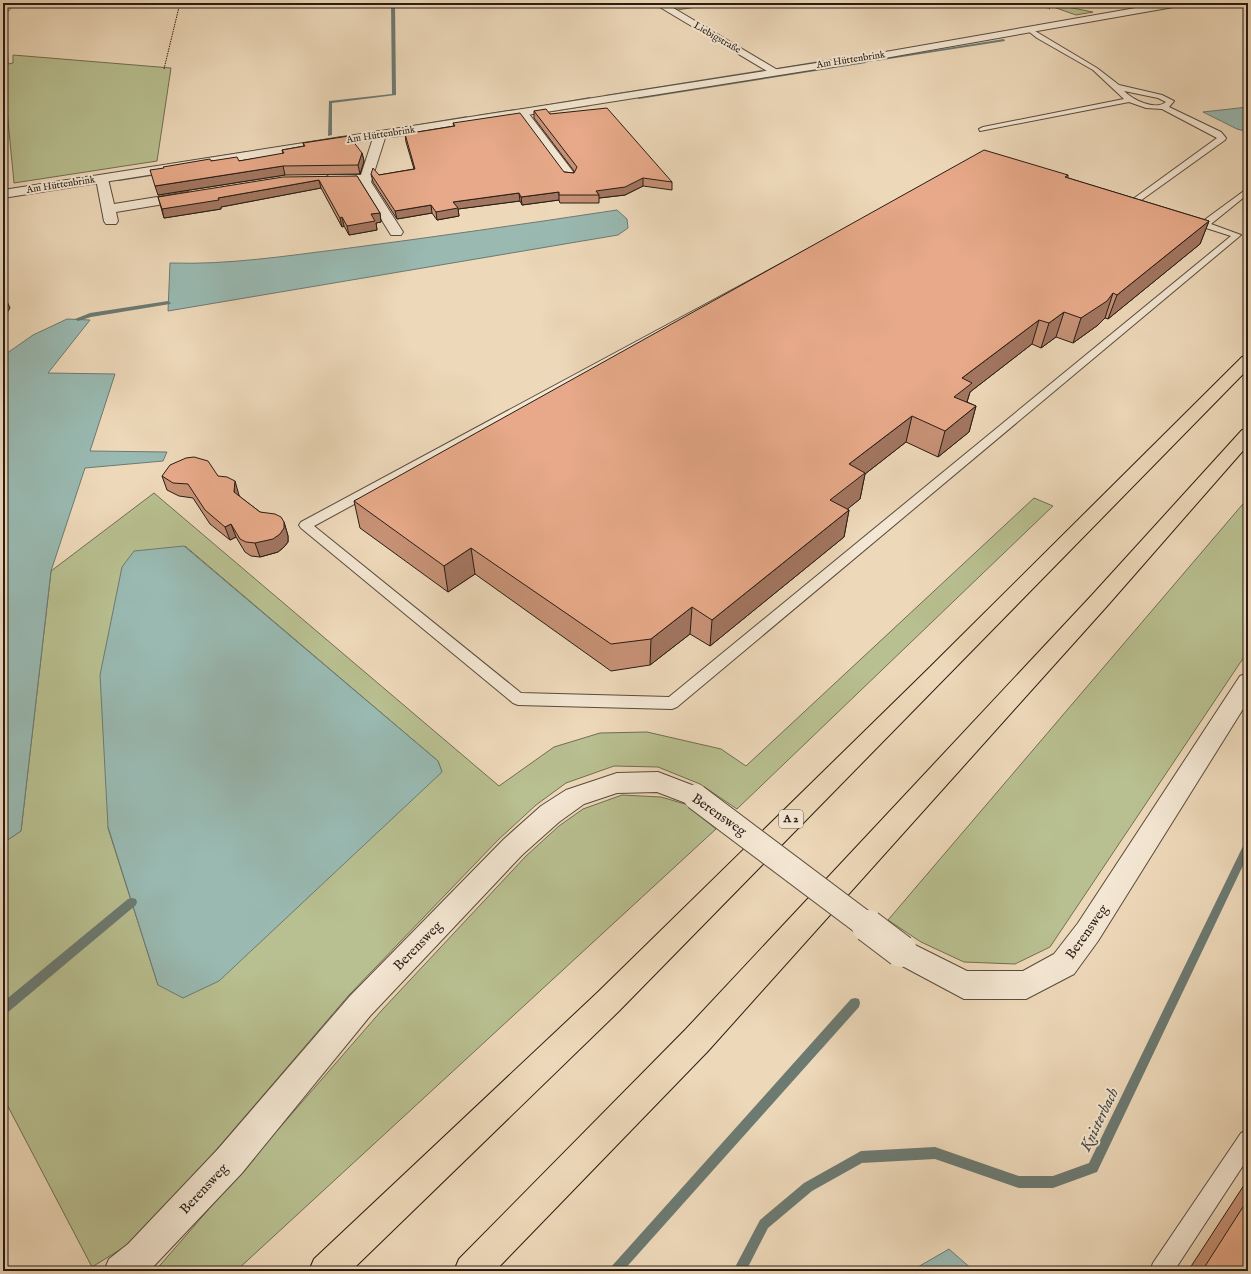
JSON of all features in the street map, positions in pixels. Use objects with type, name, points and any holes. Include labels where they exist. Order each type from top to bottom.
[{"type":"highway","name":"A 2","points":[[326,1271],[393,1209],[608,1002],[935,676],[1248,360]]},
{"type":"highway","points":[[472,1271],[697,1040],[1100,600],[1248,434]]},
{"type":"street","name":"Liebigstraße","points":[[658,3],[776,72]]},
{"type":"street","name":"Am Hüttenbrink","points":[[3,194],[22,188],[102,179],[253,152],[349,137],[377,135],[473,117],[776,72],[1030,30],[1179,3]]},
{"type":"street","points":[[520,110],[570,176]]},
{"type":"street","points":[[377,135],[379,138],[365,182],[396,232]]},
{"type":"street","points":[[102,179],[110,215],[201,194]]},
{"type":"street","points":[[315,180],[366,179]]},
{"type":"street","name":"Berensweg","points":[[121,1271],[140,1256],[230,1161],[360,1006],[512,847],[550,814],[575,798],[617,783],[658,782],[696,797],[901,951],[964,985],[1026,985],[1064,964],[1088,932],[1248,682]]},
{"type":"lane","points":[[1030,30],[1039,38],[1095,69],[1117,87],[1129,100],[1146,106],[1164,107],[1222,138],[1134,202]]},
{"type":"lane","points":[[1117,87],[1160,96],[1170,101],[1169,104],[1164,107]]},
{"type":"lane","points":[[983,129],[1129,100]]},
{"type":"lane","points":[[984,158],[1134,202],[1237,235],[672,703],[518,699],[305,525],[984,158]]},
{"type":"lane","points":[[1204,225],[1248,190]]},
{"type":"lane","points":[[1161,1271],[1248,1140]]},
{"type":"path","points":[[3,64],[8,63],[6,14],[11,8],[20,3]]},
{"type":"path","points":[[164,69],[180,3]]},
{"type":"green space","points":[[665,3],[721,3],[677,10]]},
{"type":"green space","points":[[1042,3],[1047,3],[1093,12],[1076,15]]},
{"type":"green space","points":[[13,55],[171,68],[157,161],[14,183],[3,69],[3,65],[13,63]]},
{"type":"green space","points":[[154,493],[499,786],[554,747],[600,733],[647,732],[721,749],[746,766],[1034,498],[1053,506],[737,809],[700,784],[658,767],[614,766],[566,783],[536,805],[498,840],[349,995],[211,1156],[126,1246],[92,1267],[3,1097],[3,843],[21,831],[51,571]],"holes":[[[185,546],[438,761],[442,772],[158,985],[108,828]]]},
{"type":"green space","points":[[1248,498],[1248,651],[1050,947],[1015,964],[964,962],[921,942],[888,920]]},
{"type":"green space","points":[[622,795],[661,797],[685,804],[716,829],[236,1271],[155,1271],[382,1010],[526,856],[559,826],[583,809]]},
{"type":"water","points":[[1248,107],[1248,132],[1237,129],[1203,112]]},
{"type":"water","points":[[617,210],[627,219],[628,228],[618,235],[168,311],[170,263],[213,263],[278,257]]},
{"type":"water","points":[[67,319],[90,320],[48,373],[115,374],[90,451],[167,452],[163,461],[85,468],[51,571],[21,831],[3,843],[3,356],[33,335]]},
{"type":"water","points":[[184,546],[438,761],[442,772],[219,981],[183,998],[158,985],[108,827],[100,675],[122,567],[134,551]]},
{"type":"water","points":[[949,1249],[974,1271],[911,1271]]},
{"type":"building","points":[[607,108],[672,182],[643,178],[625,187],[596,191],[599,195],[559,195],[559,192],[521,197],[519,193],[453,202],[458,208],[436,212],[431,205],[395,211],[371,174],[373,168],[379,175],[415,169],[405,134],[455,126],[453,123],[520,113],[564,172],[574,173],[577,167],[534,111],[546,109],[550,114]]},
{"type":"building","points":[[349,136],[362,153],[358,165],[283,166],[155,186],[150,170],[210,159],[211,161],[237,157],[239,161],[284,153],[282,150],[305,146],[303,143]]},
{"type":"building","points":[[984,150],[1068,175],[1065,177],[1209,221],[1117,295],[1113,293],[1107,301],[1081,318],[1064,312],[1049,323],[1039,320],[962,378],[972,383],[954,397],[976,406],[945,431],[912,416],[849,464],[865,473],[830,500],[849,510],[712,620],[692,607],[651,639],[611,644],[471,548],[444,566],[354,501]]},
{"type":"building","points":[[357,176],[380,213],[371,214],[375,221],[347,226],[342,217],[340,218],[319,180],[218,198],[219,200],[162,209],[158,197],[283,177]]},
{"type":"building","points":[[194,457],[208,461],[218,476],[227,477],[235,481],[234,492],[260,512],[275,514],[281,517],[284,522],[284,528],[280,534],[273,539],[255,543],[246,542],[240,539],[231,524],[225,527],[205,510],[188,484],[173,483],[162,476],[170,465],[186,458]]},
{"type":"building","points":[[1248,1199],[1248,1271],[1202,1271]]},
{"type":"waterway","points":[[330,135],[330,102],[394,95],[393,3]]},
{"type":"waterway","points":[[1138,8],[1163,3]]},
{"type":"waterway","points":[[876,60],[1004,40]]},
{"type":"waterway","points":[[779,68],[856,56]]},
{"type":"waterway","points":[[639,98],[865,62]]},
{"type":"waterway","points":[[607,95],[762,71]]},
{"type":"waterway","points":[[523,109],[590,98]]},
{"type":"waterway","points":[[532,114],[589,105]]},
{"type":"waterway","points":[[479,115],[515,110]]},
{"type":"waterway","points":[[356,135],[467,117]]},
{"type":"waterway","points":[[393,137],[414,133]]},
{"type":"waterway","points":[[259,150],[342,137]]},
{"type":"waterway","points":[[106,174],[247,152]]},
{"type":"waterway","points":[[119,180],[162,173]]},
{"type":"waterway","points":[[40,184],[93,176]]},
{"type":"waterway","points":[[78,319],[90,315],[168,303]]},
{"type":"waterway","name":"Knisterbach","points":[[739,1271],[764,1224],[808,1187],[861,1157],[935,1153],[1019,1182],[1053,1182],[1093,1168],[1248,845]]},
{"type":"waterway","points":[[3,1009],[132,902]]},
{"type":"waterway","points":[[615,1271],[855,1003]]}]
